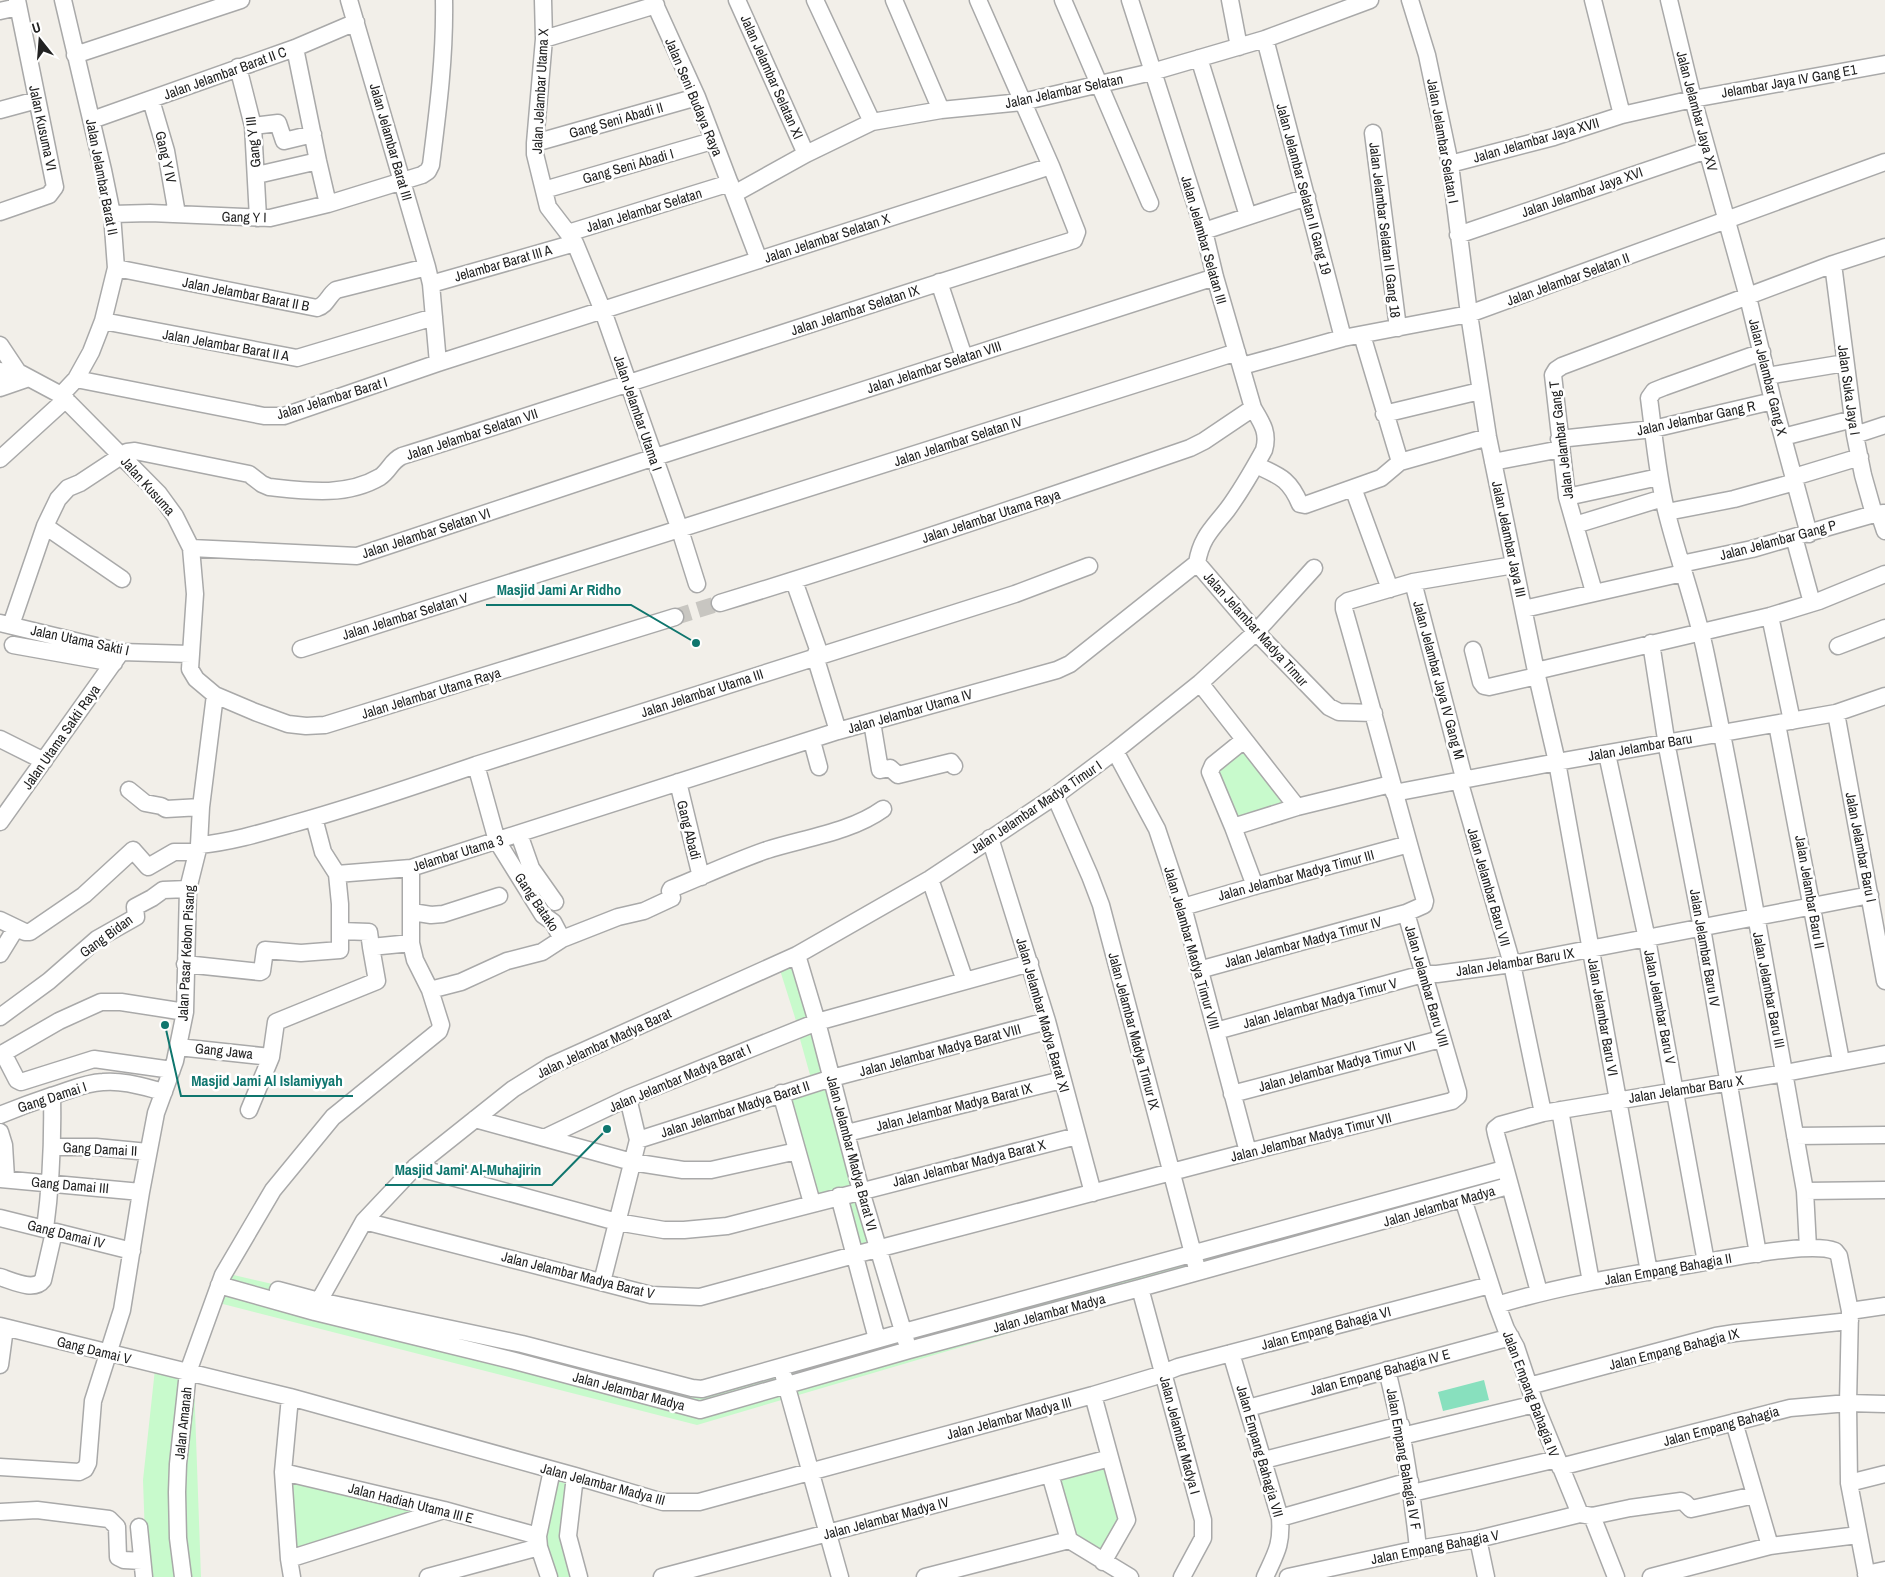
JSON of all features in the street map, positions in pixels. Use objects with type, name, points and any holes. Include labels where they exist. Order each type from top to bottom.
[{"type":"street","name":"Jalan Jelambar Barat II","points":[[63,0],[112,214],[116,268],[103,321],[91,352],[76,379]]},
{"type":"street","points":[[75,55],[241,0]]},
{"type":"street","name":"Jalan Jelambar Barat III","points":[[349,0],[427,267],[431,284],[438,363]]},
{"type":"street","name":"Gang Y I","points":[[112,214],[150,213],[270,218],[328,204],[422,175],[428,171],[430,165],[442,84],[445,33],[444,0]]},
{"type":"street","name":"Jalan Jelambar Utama X","points":[[543,0],[544,39],[534,143],[535,154],[548,207],[572,238]]},
{"type":"street","name":"Jalan Jelambar Selatan XI","points":[[737,0],[806,154]]},
{"type":"street","points":[[815,0],[872,122]]},
{"type":"street","points":[[894,0],[941,110]]},
{"type":"street","points":[[978,0],[1051,166]]},
{"type":"street","points":[[1063,0],[1150,203]]},
{"type":"street","name":"Jalan Jelambar Selatan III","points":[[1130,0],[1204,231],[1215,277],[1253,408]]},
{"type":"street","points":[[1230,0],[1239,47]]},
{"type":"street","name":"Jalan Jelambar Selatan","points":[[572,238],[732,188],[872,122],[941,110],[1022,102],[1099,85],[1152,72],[1265,39],[1370,0]]},
{"type":"street","name":"Jalan Jelambar Selatan I","points":[[1410,0],[1427,56],[1450,164],[1469,314]]},
{"type":"street","points":[[1593,0],[1622,115]]},
{"type":"street","name":"Jalan Jelambar Jaya XV","points":[[1669,0],[1726,221]]},
{"type":"street","points":[[0,11],[17,3]]},
{"type":"street","name":"Jalan Kusuma VI","points":[[0,212],[49,196],[54,187],[17,3]]},
{"type":"street","points":[[544,39],[654,3]]},
{"type":"street","name":"Jalan Seni Budaya Raya","points":[[654,3],[696,97],[759,260]]},
{"type":"street","name":"Jalan Jelambar Barat II C","points":[[92,120],[295,48],[356,22]]},
{"type":"street","name":"Jalan Jelambar Selatan II Gang 19","points":[[1265,39],[1343,338]]},
{"type":"street","points":[[295,48],[328,204]]},
{"type":"street","points":[[1199,58],[1248,216]]},
{"type":"street","name":"Jelambar Jaya IV Gang E1","points":[[1693,99],[1885,64]]},
{"type":"street","name":"Gang Y III","points":[[238,67],[253,126],[258,218]]},
{"type":"street","name":"Gang Seni Abadi II","points":[[534,143],[696,97]]},
{"type":"street","name":"Jalan Jelambar Jaya XVII","points":[[1450,164],[1554,137],[1622,115],[1693,99]]},
{"type":"street","points":[[0,110],[37,100]]},
{"type":"street","name":"Gang Y IV","points":[[151,100],[166,151],[177,214]]},
{"type":"street","points":[[253,126],[278,123],[284,141],[313,134]]},
{"type":"street","name":"Jalan Jelambar Selatan II Gang 18","points":[[1373,133],[1398,328]]},
{"type":"street","name":"Gang Seni Abadi I","points":[[544,190],[712,140]]},
{"type":"street","name":"Jalan Jelambar Jaya XVI","points":[[1458,235],[1707,150]]},
{"type":"street","points":[[257,175],[318,162]]},
{"type":"street","name":"Jalan Jelambar Selatan II","points":[[1239,359],[1469,314],[1885,162]]},
{"type":"street","name":"Jalan Jelambar Selatan IX","points":[[628,385],[939,282],[1074,240],[1077,232],[1051,166]]},
{"type":"street","name":"Jalan Jelambar Selatan X","points":[[603,311],[1051,166]]},
{"type":"street","points":[[1204,231],[1307,197]]},
{"type":"street","name":"Jalan Jelambar Gang X","points":[[1726,221],[1748,296],[1773,401],[1795,480],[1812,603]]},
{"type":"street","name":"Jelambar Barat III A","points":[[431,284],[572,238]]},
{"type":"street","name":"Jalan Jelambar Utama I","points":[[572,238],[603,311],[680,530],[697,584]]},
{"type":"street","points":[[1748,296],[1885,246]]},
{"type":"street","name":"Jalan Suka Jaya I","points":[[1833,264],[1854,427],[1860,457],[1879,513]]},
{"type":"street","name":"Jalan Jelambar Barat II B","points":[[116,268],[317,308],[326,303],[329,296],[336,290],[427,267]]},
{"type":"street","name":"Jalan Jelambar Selatan VIII","points":[[654,458],[1215,277]]},
{"type":"street","points":[[939,282],[964,357]]},
{"type":"street","name":"Jalan Jelambar Gang T","points":[[1594,592],[1567,497],[1553,375],[1562,366],[1748,296]]},
{"type":"street","name":"Jalan Jelambar Barat I","points":[[76,379],[273,417],[284,416],[438,363],[603,311]]},
{"type":"street","name":"Jalan Jelambar Jaya III","points":[[1469,314],[1488,438],[1536,673],[1557,762]]},
{"type":"street","name":"Jalan Jelambar Barat II A","points":[[103,321],[297,358],[434,317]]},
{"type":"street","points":[[1362,335],[1384,414],[1400,462]]},
{"type":"street","name":"Jalan Kusuma","points":[[0,344],[24,375],[63,397],[120,455],[166,503],[185,534],[191,548],[195,594],[190,654],[190,669],[193,676]]},
{"type":"street","name":"Jalan Jelambar Baru III","points":[[1762,352],[1654,391],[1649,398],[1659,477],[1665,505],[1682,568],[1691,592],[1722,732],[1805,1190],[1808,1248]]},
{"type":"street","name":"Jalan Jelambar Selatan IV","points":[[680,530],[1239,359]]},
{"type":"street","points":[[1767,376],[1845,363]]},
{"type":"street","name":"Jalan Kusuma","points":[[0,371],[24,375]]},
{"type":"street","points":[[0,388],[24,375]]},
{"type":"street","points":[[0,459],[63,397],[76,379]]},
{"type":"street","name":"Jalan Jelambar Selatan VII","points":[[120,455],[135,451],[249,474],[269,487],[305,491],[332,491],[354,487],[376,478],[385,472],[392,462],[402,456],[628,385]]},
{"type":"street","points":[[1384,414],[1480,391]]},
{"type":"street","name":"Jalan Jelambar Gang R","points":[[1494,462],[1560,444],[1653,430],[1773,401]]},
{"type":"street","name":"Jalan Jelambar Madya Timur","points":[[1253,408],[1264,426],[1266,441],[1256,465],[1202,542],[1197,563],[1256,632],[1332,710],[1374,713]]},
{"type":"street","name":"Jalan Jelambar Utama Raya","points":[[720,603],[794,581],[1007,511],[1190,448],[1204,441],[1253,408]]},
{"type":"street","points":[[1783,437],[1854,427],[1885,425]]},
{"type":"street","points":[[1256,465],[1282,477],[1302,505],[1380,478],[1400,462],[1488,438]]},
{"type":"street","points":[[6,624],[45,526],[62,493],[120,455]]},
{"type":"street","points":[[1575,525],[1665,505],[1734,499],[1860,457]]},
{"type":"street","name":"Jalan Jelambar Selatan VI","points":[[191,548],[357,556],[654,458]]},
{"type":"street","points":[[1567,497],[1659,477]]},
{"type":"street","points":[[1353,488],[1390,589]]},
{"type":"street","points":[[1879,513],[1885,531]]},
{"type":"street","name":"Jalan Jelambar Gang P","points":[[1524,609],[1802,536],[1879,513]]},
{"type":"street","points":[[45,526],[122,580]]},
{"type":"street","name":"Jalan Jelambar Selatan V","points":[[301,649],[680,530]]},
{"type":"street","name":"Jalan Jelambar Utama IV","points":[[595,808],[812,741],[838,731],[1057,670],[1070,664],[1197,563]]},
{"type":"street","points":[[1393,788],[1374,713],[1344,610],[1344,604],[1348,601],[1413,582],[1514,565]]},
{"type":"street","name":"Jalan Jelambar Utama III","points":[[16,928],[25,932],[34,929],[84,895],[133,850],[148,867],[176,851],[234,840],[314,818],[815,656],[1016,594],[1089,566]]},
{"type":"street","name":"Jalan Jelambar Madya Timur I","points":[[797,956],[930,879],[1054,796],[1116,751],[1200,683],[1256,632],[1314,568]]},
{"type":"street","points":[[1473,650],[1481,682],[1484,686],[1495,686],[1536,673],[1770,616],[1812,603],[1885,574]]},
{"type":"street","points":[[794,581],[818,649],[815,656],[838,731]]},
{"type":"street","name":"Jalan Jelambar Jaya IV Gang M","points":[[1413,582],[1462,779]]},
{"type":"street","name":"Jalan Jelambar Baru II","points":[[1770,616],[1812,907],[1841,1061]]},
{"type":"street","name":"Jalan Jelambar Utama Raya","points":[[193,676],[215,695],[288,724],[306,726],[325,724],[675,617]]},
{"type":"street","name":"Jalan Utama Sakti I","points":[[6,624],[117,657],[190,654]]},
{"type":"street","points":[[1838,646],[1885,628]]},
{"type":"street","name":"Jalan Jelambar Baru IV","points":[[1651,644],[1758,1254]]},
{"type":"street","points":[[13,645],[117,657]]},
{"type":"street","name":"Jalan Utama Sakti Raya","points":[[0,822],[117,657]]},
{"type":"street","points":[[1200,683],[1297,807]]},
{"type":"street","name":"Jalan Pasar Kebon Pisang","points":[[0,1467],[79,1472],[85,1469],[88,1463],[93,1401],[122,1310],[156,1113],[172,1070],[185,1012],[188,889],[198,848],[201,807],[215,695]]},
{"type":"street","name":"Jalan Jelambar Baru","points":[[1234,827],[1297,807],[1393,788],[1462,779],[1836,713],[1885,696]]},
{"type":"street","name":"Jalan Jelambar Baru I","points":[[1836,713],[1885,981]]},
{"type":"street","points":[[872,722],[880,770],[890,768],[898,775],[951,762],[954,766]]},
{"type":"street","points":[[0,739],[44,762]]},
{"type":"street","points":[[1244,740],[1211,768],[1211,775],[1234,827],[1255,886]]},
{"type":"street","points":[[812,741],[819,767]]},
{"type":"street","name":"Jalan Jelambar Madya Timur VIII","points":[[1116,751],[1157,829],[1183,907],[1248,1152]]},
{"type":"street","name":"Jalan Jelambar Baru V","points":[[1607,754],[1647,939],[1706,1262]]},
{"type":"street","name":"Jalan Jelambar Baru VI","points":[[1557,762],[1649,1272]]},
{"type":"street","name":"Gang Batako","points":[[476,765],[497,841],[543,914],[553,922],[562,938]]},
{"type":"street","name":"Jalan Jelambar Baru VII","points":[[1462,779],[1512,964],[1543,1113]]},
{"type":"street","name":"Gang Abadi","points":[[678,782],[701,877]]},
{"type":"street","name":"Jalan Jelambar Baru VIII","points":[[1393,788],[1425,903],[1406,913],[1458,1092],[1458,1096],[1452,1101]]},
{"type":"street","points":[[129,790],[145,803],[164,808],[201,807]]},
{"type":"street","name":"Jalan Jelambar Madya Timur IX","points":[[1054,796],[1101,905],[1170,1173],[1198,1272]]},
{"type":"street","name":"Jelambar Utama 3","points":[[337,874],[411,868],[595,808]]},
{"type":"street","points":[[411,868],[411,943],[415,960],[430,990],[461,982],[507,961],[542,952],[562,938],[618,917],[644,911],[671,899],[673,897],[670,890],[701,877],[767,850],[806,840],[868,819],[883,809]]},
{"type":"street","points":[[185,964],[262,972],[264,950],[301,953],[340,950],[341,931],[337,874],[324,852],[314,818]]},
{"type":"street","points":[[519,834],[531,868],[555,902]]},
{"type":"street","name":"Jalan Jelambar Madya Barat XI","points":[[990,838],[1048,1021],[1093,1193]]},
{"type":"street","name":"Jalan Jelambar Madya Timur III","points":[[1183,907],[1409,844]]},
{"type":"street","points":[[930,879],[965,981]]},
{"type":"street","name":"Gang Bidan","points":[[0,1017],[49,981],[97,940],[136,917],[135,906],[163,890],[188,889]]},
{"type":"street","name":"Jalan Jelambar Baru IX","points":[[1424,974],[1512,964],[1592,950],[1870,895]]},
{"type":"street","points":[[412,912],[431,915],[443,914],[499,896]]},
{"type":"street","name":"Jalan Jelambar Madya Timur IV","points":[[1199,970],[1406,913]]},
{"type":"street","points":[[0,920],[16,928],[0,954]]},
{"type":"street","points":[[249,1110],[271,1057],[275,1024],[278,1020],[377,981],[369,932],[341,931]]},
{"type":"street","points":[[370,947],[411,943]]},
{"type":"street","name":"Jalan Jelambar Madya Barat VI","points":[[797,956],[817,1022],[861,1191],[909,1350]]},
{"type":"street","name":"Jalan Jelambar Madya Barat","points":[[319,1301],[364,1221],[415,1167],[513,1089],[550,1066],[797,956]]},
{"type":"street","name":"Jalan Jelambar Madya Barat I","points":[[544,1138],[628,1098],[817,1022],[1030,963]]},
{"type":"street","name":"Jalan Jelambar Madya Timur V","points":[[1216,1031],[1424,974]]},
{"type":"street","name":"Jalan Amanah","points":[[183,1577],[178,1532],[177,1492],[178,1464],[188,1372],[221,1280],[273,1190],[332,1117],[439,1031],[441,1025],[430,990]]},
{"type":"street","points":[[172,1070],[94,1059],[21,1082],[17,1080],[2,1054],[59,1021],[101,1002],[121,1002],[185,1012]]},
{"type":"street","name":"Jalan Jelambar Madya Barat VIII","points":[[832,1078],[1048,1021]]},
{"type":"street","name":"Jalan Jelambar Madya Timur VI","points":[[1232,1094],[1442,1038]]},
{"type":"street","name":"Gang Jawa","points":[[178,1047],[271,1057]]},
{"type":"street","name":"Jalan Jelambar Baru X","points":[[1504,1169],[1495,1129],[1500,1125],[1543,1113],[1784,1073],[1885,1054]]},
{"type":"street","name":"Jalan Jelambar Madya Barat II","points":[[638,1140],[832,1078]]},
{"type":"street","name":"Jalan Jelambar Madya Barat IX","points":[[847,1133],[1062,1080]]},
{"type":"street","name":"Gang Damai I","points":[[0,1115],[25,1104],[72,1088],[102,1082],[139,1086],[164,1092]]},
{"type":"street","points":[[781,1093],[812,1203]]},
{"type":"street","points":[[0,1277],[34,1287],[40,1285],[43,1280],[49,1230],[53,1147],[52,1096]]},
{"type":"street","points":[[602,1282],[638,1140],[628,1098]]},
{"type":"street","name":"Jalan Jelambar Madya Timur VII","points":[[1093,1193],[1452,1101]]},
{"type":"street","points":[[1560,1110],[1591,1282]]},
{"type":"street","points":[[475,1119],[632,1162],[683,1170],[728,1167],[797,1151]]},
{"type":"street","points":[[0,1132],[4,1145],[3,1178]]},
{"type":"street","points":[[1795,1136],[1885,1135]]},
{"type":"street","name":"Jalan Jelambar Madya Barat X","points":[[415,1167],[617,1222],[664,1230],[707,1229],[727,1226],[1077,1136]]},
{"type":"street","name":"Gang Damai II","points":[[53,1147],[96,1147],[148,1152]]},
{"type":"street","name":"Jalan Jelambar Madya","points":[[1504,1169],[1508,1186],[1464,1200],[909,1350],[700,1410],[515,1361],[315,1312],[221,1280],[522,1344],[697,1389],[1504,1169]]},
{"type":"street","name":"Gang Damai III","points":[[3,1178],[141,1192]]},
{"type":"street","points":[[1508,1186],[1539,1292]]},
{"type":"street","points":[[1805,1190],[1885,1190]]},
{"type":"street","name":"Jalan Jelambar Madya Barat V","points":[[364,1221],[651,1295],[700,1297],[1093,1193]]},
{"type":"street","points":[[839,1196],[877,1339]]},
{"type":"street","name":"Jalan Empang Bahagia IV","points":[[1464,1200],[1497,1305],[1506,1329],[1512,1337],[1529,1386],[1530,1406],[1616,1577]]},
{"type":"street","name":"Gang Damai IV","points":[[0,1218],[132,1251]]},
{"type":"street","name":"Jalan Empang Bahagia II","points":[[1497,1305],[1539,1292],[1591,1282],[1706,1262],[1808,1248],[1831,1250],[1840,1256],[1850,1316]]},
{"type":"street","name":"Jalan Empang Bahagia VI","points":[[1162,1373],[1178,1367],[1490,1284]]},
{"type":"street","name":"Jalan Jelambar Madya I","points":[[1140,1288],[1203,1520],[1203,1538],[1182,1577]]},
{"type":"street","name":"Jalan Empang Bahagia IX","points":[[1529,1386],[1716,1336],[1850,1316],[1885,1306]]},
{"type":"street","points":[[1850,1316],[1849,1483],[1866,1576],[1885,1570]]},
{"type":"street","points":[[0,1366],[3,1327]]},
{"type":"street","name":"Gang Damai V","points":[[3,1327],[188,1372]]},
{"type":"street","name":"Jalan Empang Bahagia IV E","points":[[1248,1408],[1512,1337]]},
{"type":"street","points":[[515,1361],[522,1344]]},
{"type":"street","points":[[537,1367],[543,1349]]},
{"type":"street","name":"Jalan Empang Bahagia VII","points":[[1231,1353],[1280,1518],[1280,1543],[1265,1577]]},
{"type":"street","points":[[781,1366],[840,1577]]},
{"type":"street","name":"Jalan Empang Bahagia IV F","points":[[1387,1370],[1401,1430],[1411,1487],[1418,1549]]},
{"type":"street","name":"Jalan Jelambar Madya III","points":[[188,1372],[290,1397],[575,1476],[653,1500],[677,1503],[699,1502],[1093,1395],[1162,1373]]},
{"type":"street","points":[[1093,1395],[1127,1520],[1103,1562]]},
{"type":"street","points":[[290,1397],[283,1472],[292,1577]]},
{"type":"street","name":"Jalan Empang Bahagia","points":[[1280,1518],[1411,1487],[1559,1463],[1790,1408],[1848,1403],[1885,1404]]},
{"type":"street","points":[[1264,1460],[1401,1430],[1530,1406]]},
{"type":"street","points":[[1734,1422],[1770,1546]]},
{"type":"street","name":"Jalan Jelambar Madya IV","points":[[662,1577],[1110,1458]]},
{"type":"street","points":[[550,1577],[538,1542],[552,1470]]},
{"type":"street","name":"Jalan Hadiah Utama III E","points":[[283,1472],[444,1510],[538,1542]]},
{"type":"street","points":[[1050,1474],[1069,1540],[1130,1577]]},
{"type":"street","points":[[1849,1483],[1885,1474]]},
{"type":"street","points":[[575,1476],[568,1536],[579,1577]]},
{"type":"street","name":"Jalan Empang Bahagia V","points":[[1288,1577],[1586,1515],[1681,1501],[1691,1509],[1756,1495]]},
{"type":"street","points":[[0,1512],[37,1510],[110,1519],[117,1527],[118,1557],[124,1560],[142,1560]]},
{"type":"street","points":[[289,1559],[444,1510]]},
{"type":"street","points":[[139,1527],[144,1577]]},
{"type":"street","points":[[1651,1577],[1770,1546],[1858,1535]]},
{"type":"street","points":[[1478,1539],[1486,1577]]},
{"type":"street","points":[[925,1577],[1069,1540]]},
{"type":"street","points":[[428,1577],[538,1542]]},
{"type":"green space","points":[[1246,743],[1291,804],[1237,822],[1211,768]]},
{"type":"green space","points":[[796,958],[815,1021],[798,1027],[779,967]]},
{"type":"green space","points":[[816,1025],[830,1077],[812,1082],[798,1032]]},
{"type":"green space","points":[[831,1080],[859,1186],[812,1201],[783,1094]]},
{"type":"green space","points":[[1502,1174],[1503,1187],[697,1425],[219,1303],[225,1273],[700,1383]]},
{"type":"green space","points":[[860,1192],[878,1248],[855,1253],[840,1196]]},
{"type":"green space","points":[[155,1369],[194,1382],[201,1577],[149,1577],[145,1537],[143,1480]]},
{"type":"green space","points":[[1484,1380],[1489,1400],[1443,1411],[1438,1392]]},
{"type":"green space","points":[[1109,1462],[1125,1514],[1102,1554],[1072,1536],[1055,1478]]},
{"type":"green space","points":[[288,1479],[422,1511],[293,1551]]},
{"type":"green space","points":[[557,1481],[568,1484],[576,1577],[555,1577],[545,1540]]},
{"type":"tunnel","points":[[675,617],[720,603]]},
{"type":"place","name":"Masjid Jami Ar Ridho","points":[[696,643]]},
{"type":"place","name":"Masjid Jami Al Islamiyyah","points":[[165,1025]]},
{"type":"place","name":"Masjid Jami' Al-Muhajirin","points":[[607,1129]]}]
